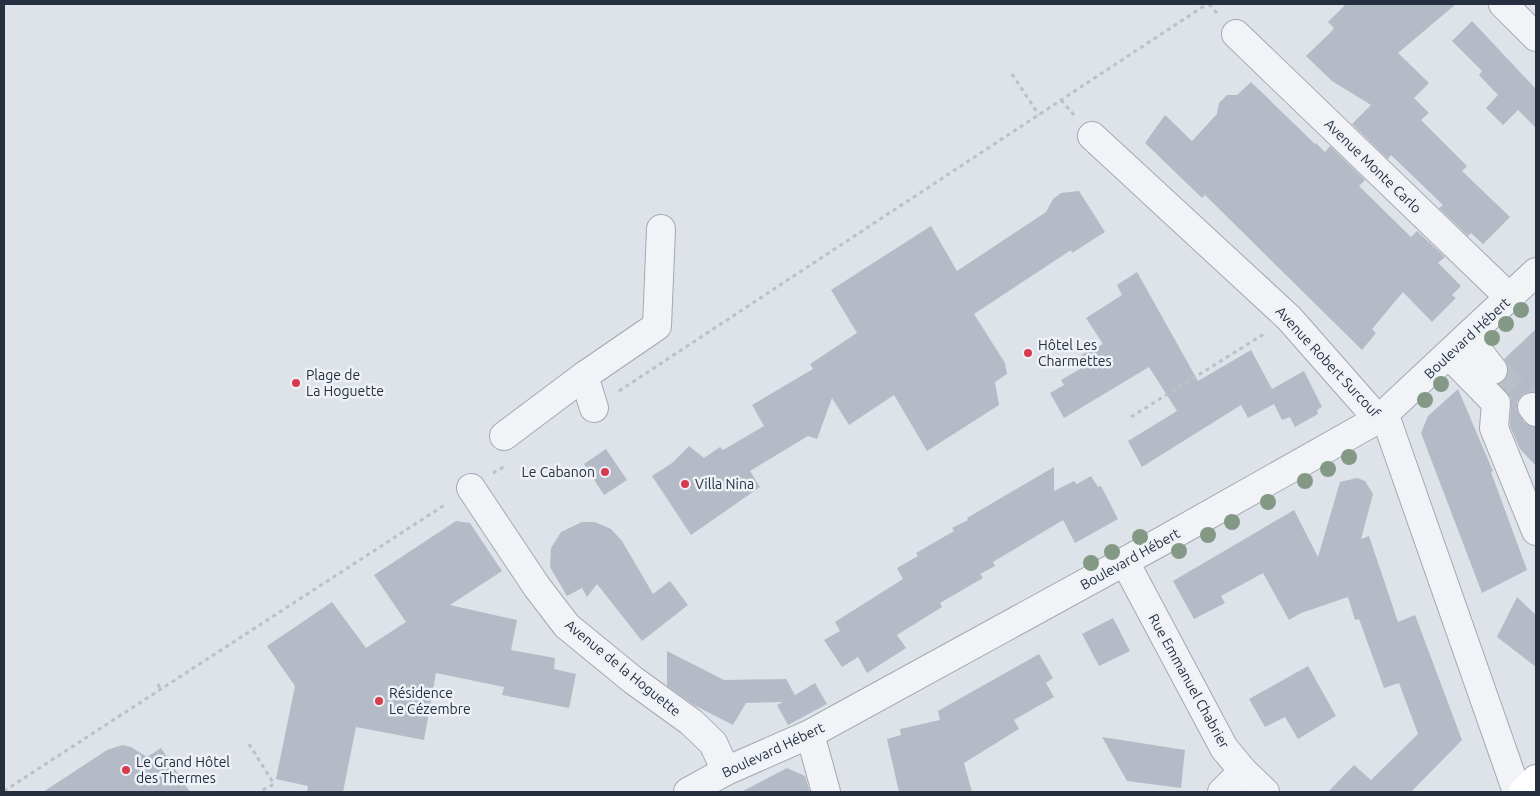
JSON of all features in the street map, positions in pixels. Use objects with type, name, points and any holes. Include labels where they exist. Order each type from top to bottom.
[{"type":"main road","points":[[1523,792],[1536,780]]},
{"type":"street","points":[[1503,4],[1536,37]]},
{"type":"street","name":"Avenue Monte Carlo","points":[[1236,34],[1510,298]]},
{"type":"street","name":"Avenue Robert Surcouf","points":[[1092,136],[1289,318],[1380,418],[1388,424],[1517,792]]},
{"type":"street","points":[[504,436],[584,376],[657,326],[661,229]]},
{"type":"street","name":"Boulevard Hébert","points":[[688,792],[726,771],[810,734],[1125,562],[1380,418],[1536,272]]},
{"type":"street","points":[[1458,346],[1493,370]]},
{"type":"street","points":[[1458,346],[1496,403],[1494,428],[1536,531]]},
{"type":"street","points":[[584,376],[594,408]]},
{"type":"street","name":"Avenue de la Hoguette","points":[[471,488],[537,587],[567,626],[633,680],[691,722],[712,744],[726,771]]},
{"type":"street","name":"Rue Emmanuel Chabrier","points":[[1125,562],[1224,748],[1243,771],[1265,792]]},
{"type":"street","points":[[810,734],[826,792]]},
{"type":"street","points":[[1222,792],[1243,771]]},
{"type":"path","points":[[1012,74],[1039,115]]},
{"type":"path","points":[[1131,417],[1289,318]]},
{"type":"path","points":[[158,684],[160,689]]},
{"type":"path","points":[[249,744],[274,784],[259,792]]},
{"type":"building","points":[[1346,4],[1456,4],[1398,53],[1429,83],[1414,98],[1429,113],[1421,120],[1467,166],[1462,171],[1510,217],[1483,244],[1471,233],[1468,236],[1439,208],[1443,205],[1391,155],[1388,159],[1352,124],[1371,105],[1332,81],[1306,56],[1332,31],[1334,28],[1328,22]]},
{"type":"building","points":[[1472,21],[1536,89],[1536,128],[1518,110],[1503,125],[1486,108],[1498,95],[1479,75],[1482,71],[1452,41]]},
{"type":"building","points":[[1251,82],[1315,144],[1325,152],[1330,146],[1365,180],[1359,186],[1411,237],[1417,231],[1445,257],[1438,263],[1461,286],[1452,295],[1456,298],[1432,322],[1403,292],[1372,329],[1376,333],[1362,350],[1205,195],[1202,198],[1145,143],[1165,115],[1192,141],[1217,114],[1219,103],[1227,95],[1237,95]]},
{"type":"building","points":[[1079,191],[1105,232],[1072,253],[1071,250],[974,314],[1005,363],[1007,374],[995,382],[999,405],[927,451],[894,395],[849,425],[832,398],[817,439],[808,436],[750,471],[760,487],[691,535],[652,476],[672,463],[689,446],[704,458],[720,447],[723,450],[764,426],[752,405],[813,369],[810,364],[857,333],[831,290],[931,226],[957,271],[1046,212],[1053,199],[1061,193]]},
{"type":"building","points":[[1137,272],[1198,381],[1251,350],[1272,389],[1304,371],[1322,407],[1317,410],[1318,414],[1295,427],[1290,417],[1282,420],[1274,404],[1248,418],[1241,405],[1142,467],[1128,441],[1177,411],[1149,367],[1064,418],[1050,393],[1064,385],[1061,380],[1087,365],[1081,355],[1103,344],[1086,318],[1122,295],[1117,285]]},
{"type":"building","points":[[1536,329],[1536,392],[1522,395],[1517,402],[1517,409],[1524,422],[1536,427],[1536,466],[1520,449],[1510,426],[1511,398],[1499,384],[1508,375],[1508,367],[1504,359]]},
{"type":"building","points":[[1458,389],[1493,471],[1491,472],[1527,570],[1482,593],[1421,433],[1428,416]]},
{"type":"building","name":"Le Cabanon","points":[[606,449],[627,480],[604,495],[584,464]]},
{"type":"building","points":[[1054,467],[1054,491],[1074,481],[1077,484],[1091,476],[1098,487],[1101,486],[1118,519],[1075,543],[1063,520],[993,562],[995,566],[980,574],[983,578],[940,603],[942,607],[897,635],[906,648],[867,673],[858,657],[842,667],[824,640],[840,631],[835,622],[903,579],[897,568],[918,556],[916,553],[954,531],[952,528],[968,520],[967,518]]},
{"type":"building","points":[[1357,478],[1365,481],[1373,494],[1361,539],[1369,536],[1398,622],[1415,615],[1462,740],[1411,792],[1328,792],[1354,765],[1371,780],[1418,734],[1399,683],[1384,688],[1359,619],[1355,620],[1348,597],[1301,613],[1289,620],[1263,573],[1221,596],[1225,603],[1194,619],[1173,581],[1294,510],[1318,557],[1340,482]]},
{"type":"building","points":[[456,521],[470,523],[502,571],[450,605],[517,620],[511,650],[555,658],[554,669],[576,674],[569,708],[502,695],[504,687],[436,673],[424,740],[356,727],[343,792],[307,792],[308,786],[276,779],[295,686],[267,646],[332,602],[366,648],[406,622],[374,575]]},
{"type":"building","points":[[582,522],[595,522],[611,529],[622,541],[653,594],[670,581],[688,605],[642,641],[597,584],[587,597],[582,588],[567,596],[550,567],[551,548],[561,532]]},
{"type":"building","points":[[1517,597],[1536,615],[1536,667],[1497,637]]},
{"type":"building","points":[[1113,618],[1130,651],[1099,666],[1082,634]]},
{"type":"building","points":[[667,651],[724,680],[786,679],[795,695],[815,683],[827,704],[788,725],[777,705],[783,702],[746,703],[733,725],[694,705],[667,686]]},
{"type":"building","points":[[1039,654],[1053,678],[1046,683],[1054,697],[1014,720],[1019,729],[964,763],[972,792],[899,792],[887,739],[901,735],[900,729],[940,720],[938,711]]},
{"type":"building","points":[[1308,666],[1336,716],[1298,739],[1285,717],[1265,727],[1249,699]]},
{"type":"building","points":[[1102,737],[1185,750],[1181,788],[1127,781]]},
{"type":"building","name":"Le Grand Hôtel des Thermes","points":[[122,745],[131,747],[147,757],[161,748],[190,792],[43,792],[107,750]]},
{"type":"building","points":[[787,768],[805,776],[810,792],[741,792]]},
{"type":"tunnel","points":[[1493,370],[1532,407]]},
{"type":"place","name":"Hôtel Les Charmettes","points":[[1028,353]]},
{"type":"place","name":"Plage de La Hoguette","points":[[296,383]]},
{"type":"place","name":"Le Cabanon","points":[[605,472]]},
{"type":"place","name":"Villa Nina","points":[[685,484]]},
{"type":"place","name":"Résidence Le Cézembre","points":[[379,701]]},
{"type":"place","name":"Le Grand Hôtel des Thermes","points":[[126,770]]}]
